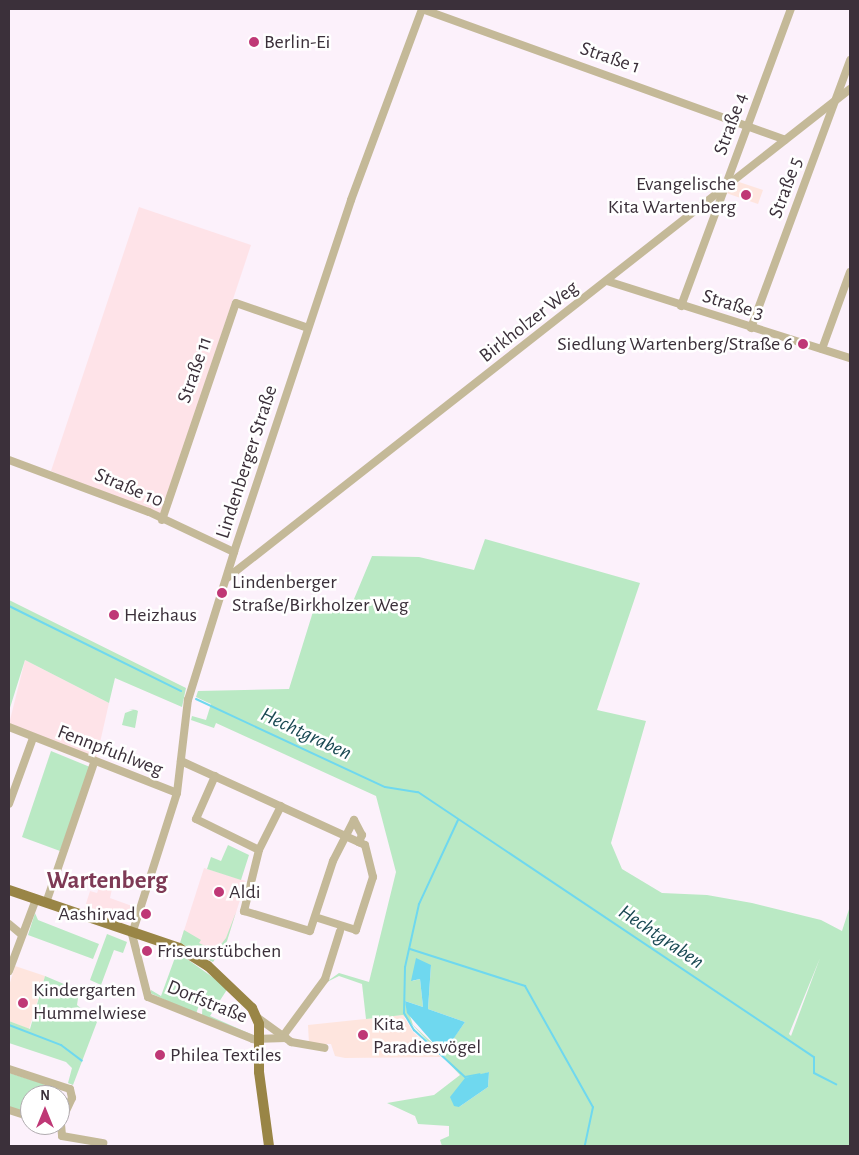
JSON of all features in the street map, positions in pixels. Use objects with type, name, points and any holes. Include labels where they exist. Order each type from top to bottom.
[{"type":"main road","name":"Dorfstraße","points":[[9,890],[191,954],[258,1018],[256,1039],[269,1146]]},
{"type":"street","name":"Straße 1","points":[[422,9],[748,124],[785,140]]},
{"type":"street","name":"Lindenberger Straße","points":[[132,934],[177,793],[188,700],[233,556],[308,328],[422,9]]},
{"type":"street","name":"Straße 4","points":[[681,306],[791,9]]},
{"type":"street","name":"Straße 5","points":[[751,328],[850,60]]},
{"type":"street","name":"Birkholzer Weg","points":[[227,578],[246,566],[850,89]]},
{"type":"street","points":[[822,349],[850,272]]},
{"type":"street","name":"Straße 3","points":[[607,281],[850,358]]},
{"type":"street","name":"Straße 11","points":[[162,520],[236,303],[308,328]]},
{"type":"street","name":"Straße 10","points":[[9,460],[162,520],[233,556],[246,566]]},
{"type":"street","name":"Fennpfuhlweg","points":[[9,727],[94,763],[177,793]]},
{"type":"street","name":"Fennpfuhlweg","points":[[9,804],[33,738]]},
{"type":"street","points":[[181,761],[365,845],[373,877],[357,928],[315,917]]},
{"type":"street","points":[[46,903],[94,763]]},
{"type":"street","points":[[215,776],[196,819],[259,850]]},
{"type":"street","points":[[280,806],[259,850],[242,909],[306,931],[315,917],[345,835],[356,820],[362,835],[359,842]]},
{"type":"street","points":[[9,971],[36,899]]},
{"type":"street","points":[[10,924],[27,922]]},
{"type":"street","points":[[10,924],[22,935]]},
{"type":"street","points":[[284,1037],[325,978],[340,931]]},
{"type":"street","name":"Dorfstraße","points":[[132,934],[148,997],[256,1039],[284,1037],[324,1048]]},
{"type":"street","name":"Dorfstraße","points":[[258,1018],[284,1037]]},
{"type":"street","points":[[9,1069],[58,1085]]},
{"type":"street","points":[[70,1089],[72,1098],[70,1103]]},
{"type":"street","points":[[62,1135],[103,1143]]},
{"type":"shaded area","points":[[739,182],[763,190],[758,204],[726,193]]},
{"type":"shaded area","points":[[139,207],[251,245],[161,516],[51,471]]},
{"type":"shaded area","points":[[25,660],[109,703],[96,760],[9,724]]},
{"type":"shaded area","points":[[204,868],[246,881],[227,941],[213,962],[180,943]]},
{"type":"shaded area","points":[[100,885],[112,889],[110,898],[132,906],[125,923],[83,913],[90,891],[97,893]]},
{"type":"shaded area","name":"Kindergarten Hummelwiese","points":[[15,966],[45,976],[29,1029],[9,1021],[9,986]]},
{"type":"shaded area","name":"Kita Paradiesvögel","points":[[403,1015],[413,1032],[441,1057],[345,1058],[335,1056],[331,1044],[309,1044],[308,1025]]},
{"type":"green space","points":[[485,539],[640,583],[597,710],[646,721],[611,843],[622,869],[662,893],[707,895],[752,903],[821,920],[842,931],[850,906],[850,1146],[442,1146],[440,1140],[449,1136],[449,1126],[418,1124],[415,1116],[387,1103],[434,1095],[460,1075],[403,1015],[366,1019],[362,984],[339,976],[325,983],[339,973],[369,982],[396,872],[376,796],[216,723],[214,728],[191,720],[192,716],[206,720],[211,704],[196,697],[198,691],[289,689],[316,602],[349,611],[372,556],[419,557],[474,570]],"holes":[[[820,958],[791,1036],[789,1034]],[[431,965],[428,1009],[465,1022],[443,1053],[413,1025],[405,1001],[423,1007],[420,979],[412,981]],[[489,1072],[488,1087],[459,1107],[468,1079]]]},
{"type":"green space","points":[[9,600],[186,688],[182,707],[115,678],[109,703],[25,660],[9,711]]},
{"type":"green space","points":[[129,709],[138,711],[135,728],[122,725],[125,713],[133,710]]},
{"type":"green space","points":[[51,751],[90,767],[60,851],[22,837]]},
{"type":"green space","points":[[228,845],[249,855],[241,880],[207,869],[211,857],[221,861]]},
{"type":"green space","points":[[236,912],[227,941],[213,962],[209,960],[226,938]]},
{"type":"green space","points":[[35,913],[38,920],[99,944],[93,959],[28,935]]},
{"type":"green space","points":[[184,930],[201,940],[199,943],[207,947],[205,956],[180,943]]},
{"type":"green space","points":[[107,934],[127,942],[123,953],[114,950],[101,985],[90,980]]},
{"type":"green space","points":[[177,952],[228,988],[210,1016],[255,1036],[202,1016],[203,993],[196,1014],[150,993],[151,990],[161,996]]},
{"type":"green space","points":[[45,976],[71,987],[80,985],[77,1005],[97,1022],[73,1085],[68,1083],[72,1068],[66,1062],[9,1043],[9,1021],[30,1029]]},
{"type":"green space","points":[[9,1073],[44,1084],[20,1085],[20,1111],[9,1108]]},
{"type":"water","points":[[416,958],[431,965],[428,1009],[465,1022],[443,1054],[407,1013],[405,1001],[423,1007],[420,979],[411,981]]},
{"type":"water","points":[[489,1072],[488,1087],[459,1107],[454,1106],[450,1097],[465,1078]]},
{"type":"waterway","name":"Hechtgraben","points":[[9,606],[181,691]]},
{"type":"waterway","name":"Hechtgraben","points":[[196,699],[385,787],[418,792],[814,1057],[814,1073],[836,1084]]},
{"type":"waterway","points":[[458,820],[419,904],[405,967],[404,1013],[414,1030],[465,1077],[480,1074]]},
{"type":"waterway","name":"Hechtgraben","points":[[410,949],[525,986],[593,1107],[585,1146]]},
{"type":"waterway","points":[[9,1025],[61,1045],[82,1061]]},
{"type":"place","name":"Berlin-Ei","points":[[254,42]]},
{"type":"place","name":"Evangelische Kita Wartenberg","points":[[746,195]]},
{"type":"place","name":"Siedlung Wartenberg/Straße 6","points":[[803,344]]},
{"type":"place","name":"Lindenberger Straße/Birkholzer Weg","points":[[222,593]]},
{"type":"place","name":"Heizhaus","points":[[114,615]]},
{"type":"place","name":"Aldi","points":[[219,892]]},
{"type":"place","name":"Aashirvad","points":[[146,914]]},
{"type":"place","name":"Friseurstübchen","points":[[147,951]]},
{"type":"place","name":"Kindergarten Hummelwiese","points":[[23,1003]]},
{"type":"place","name":"Kita Paradiesvögel","points":[[363,1035]]},
{"type":"place","name":"Philea Textiles","points":[[160,1055]]},
{"type":"district","name":"Wartenberg","points":[[107,881]]}]
